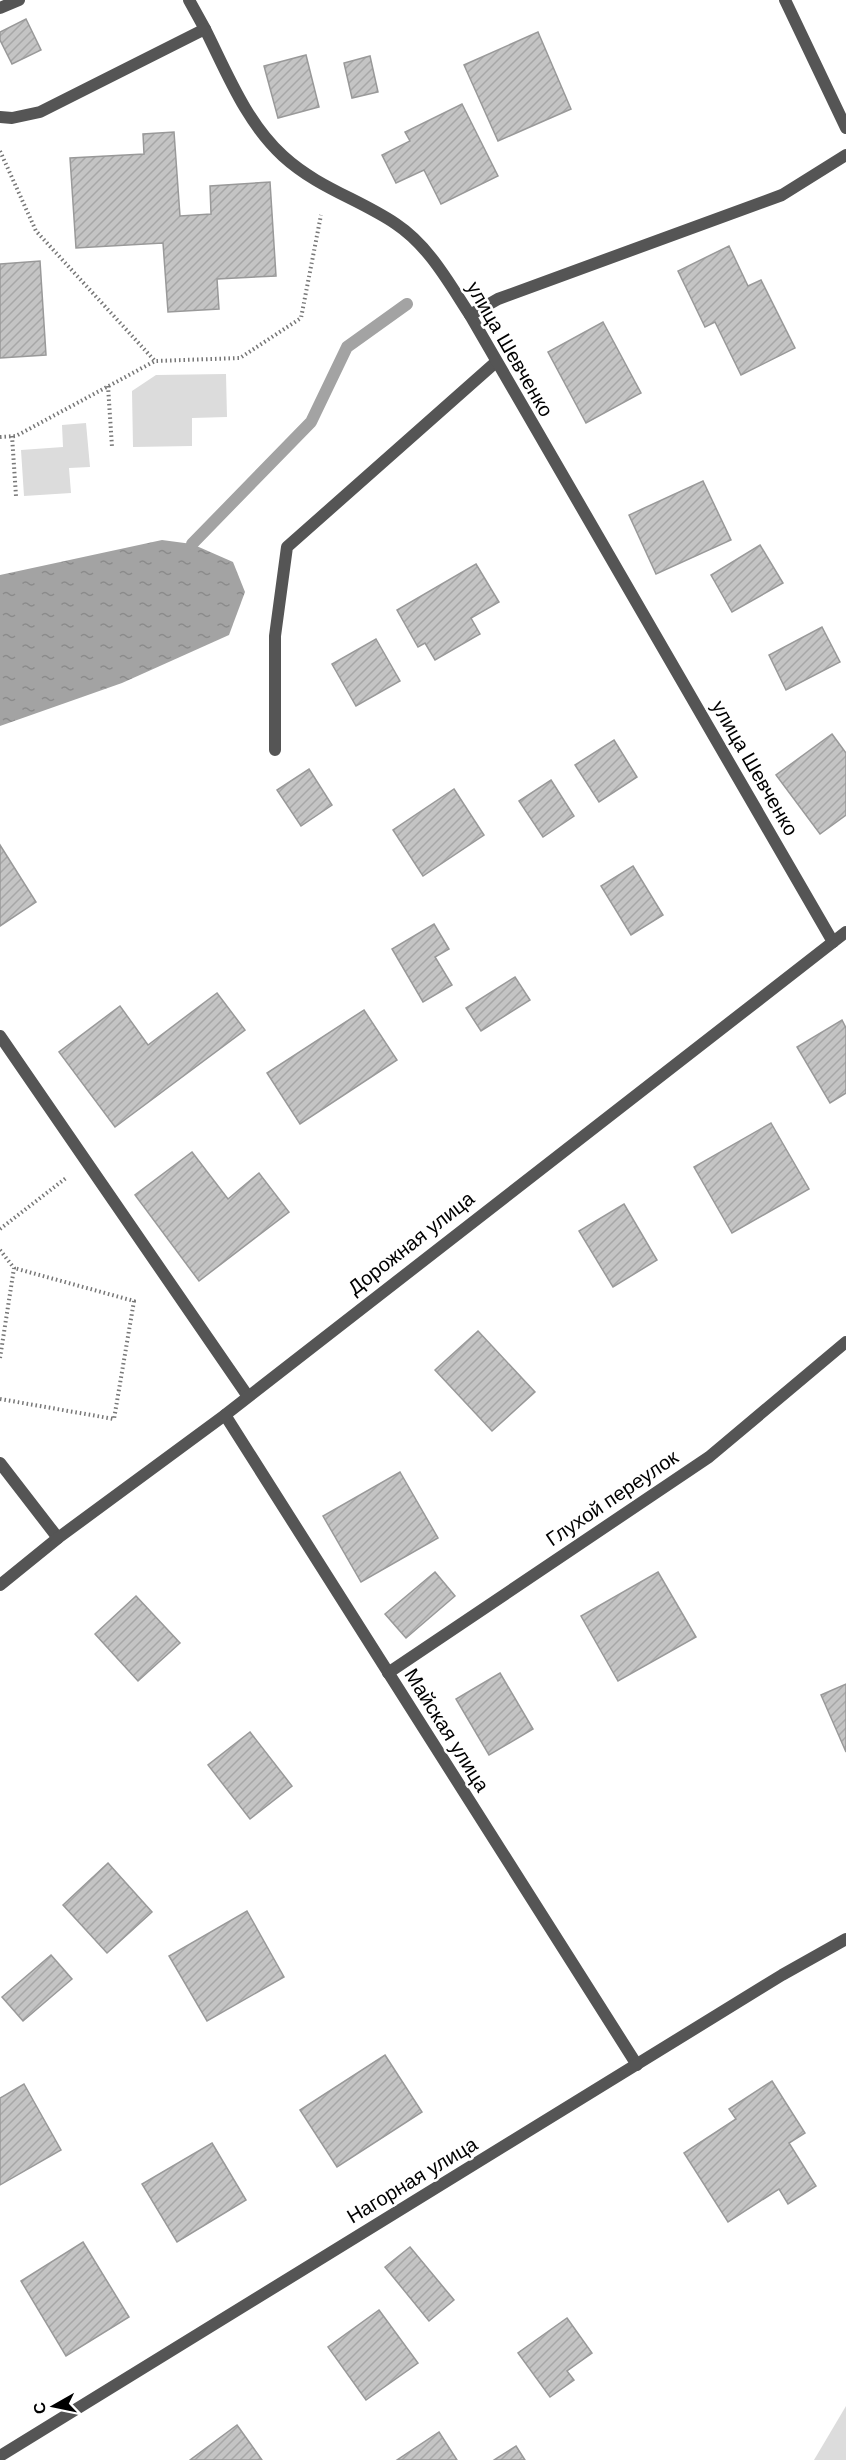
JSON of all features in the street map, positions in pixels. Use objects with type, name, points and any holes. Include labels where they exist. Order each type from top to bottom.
[{"type":"street","points":[[0,9],[19,0]]},
{"type":"street","name":"улица Шевченко","points":[[189,0],[255,125],[284,157],[326,188],[397,224],[429,254],[470,315],[833,942]]},
{"type":"street","points":[[785,0],[846,128]]},
{"type":"street","points":[[0,117],[12,118],[40,112],[205,29]]},
{"type":"street","points":[[470,315],[498,299],[782,195],[846,155]]},
{"type":"street","points":[[275,750],[275,636],[286,547],[496,362]]},
{"type":"street","name":"Дорожная улица","points":[[0,1585],[58,1538],[225,1414],[846,932]]},
{"type":"street","points":[[0,1036],[247,1395]]},
{"type":"street","name":"Глухой переулок","points":[[388,1673],[709,1457],[846,1342]]},
{"type":"street","name":"Майская улица","points":[[225,1414],[637,2065]]},
{"type":"street","points":[[0,1463],[58,1538]]},
{"type":"street","name":"Нагорная улица","points":[[0,2456],[782,1975],[846,1939]]},
{"type":"path","points":[[0,151],[36,231],[155,361]]},
{"type":"path","points":[[0,437],[16,435],[155,361],[240,358],[302,318],[326,188]]},
{"type":"path","points":[[108,386],[112,447]]},
{"type":"path","points":[[12,436],[16,496]]},
{"type":"path","points":[[0,1229],[87,1162]]},
{"type":"path","points":[[0,1250],[14,1268],[134,1301],[114,1419],[0,1399]]},
{"type":"path","points":[[0,1358],[14,1268]]},
{"type":"shaded area","points":[[226,374],[227,417],[192,418],[192,446],[133,447],[132,391],[156,375]]},
{"type":"shaded area","points":[[86,423],[90,467],[69,468],[71,493],[24,496],[21,450],[63,447],[62,425]]},
{"type":"shaded area","points":[[846,2406],[846,2460],[814,2460]]},
{"type":"water","points":[[162,540],[192,544],[233,562],[245,592],[229,635],[122,683],[0,726],[0,575]]},
{"type":"building","points":[[26,19],[41,50],[12,64],[0,40],[0,32]]},
{"type":"building","points":[[538,32],[571,109],[498,141],[464,65]]},
{"type":"building","points":[[306,55],[319,107],[278,118],[264,66]]},
{"type":"building","points":[[370,56],[378,92],[352,98],[344,63]]},
{"type":"building","points":[[462,104],[498,176],[441,204],[424,170],[396,183],[382,155],[410,141],[405,132]]},
{"type":"building","points":[[174,132],[180,216],[211,214],[210,186],[270,182],[276,276],[217,279],[219,309],[168,312],[163,243],[76,248],[70,158],[144,154],[143,134]]},
{"type":"building","points":[[729,246],[748,286],[761,280],[795,348],[741,375],[715,322],[705,327],[678,271]]},
{"type":"building","points":[[40,261],[46,355],[0,358],[0,264]]},
{"type":"building","points":[[603,322],[641,393],[586,423],[548,352]]},
{"type":"building","points":[[703,481],[731,540],[656,574],[629,515]]},
{"type":"building","points":[[760,545],[783,583],[732,612],[711,575]]},
{"type":"building","points":[[476,564],[499,602],[471,618],[480,634],[435,660],[425,643],[418,647],[397,610]]},
{"type":"building","points":[[822,627],[840,662],[786,690],[769,655]]},
{"type":"building","points":[[376,639],[400,681],[356,706],[332,664]]},
{"type":"building","points":[[832,734],[846,753],[846,815],[820,834],[776,775]]},
{"type":"building","points":[[614,740],[637,777],[599,802],[575,765]]},
{"type":"building","points":[[309,769],[332,805],[301,826],[277,790]]},
{"type":"building","points":[[551,780],[574,816],[543,837],[519,801]]},
{"type":"building","points":[[454,789],[484,835],[423,876],[393,830]]},
{"type":"building","points":[[0,845],[36,902],[0,926]]},
{"type":"building","points":[[633,866],[663,915],[631,935],[601,886]]},
{"type":"building","points":[[434,924],[449,949],[435,957],[452,985],[423,1002],[392,949]]},
{"type":"building","points":[[515,977],[530,1000],[481,1031],[466,1008]]},
{"type":"building","points":[[217,993],[245,1030],[115,1127],[59,1052],[120,1006],[148,1045]]},
{"type":"building","points":[[364,1010],[397,1060],[300,1124],[267,1073]]},
{"type":"building","points":[[842,1020],[846,1028],[846,1093],[830,1103],[797,1047]]},
{"type":"building","points":[[771,1123],[809,1189],[732,1233],[694,1167]]},
{"type":"building","points":[[192,1152],[228,1199],[259,1173],[289,1212],[199,1281],[135,1195]]},
{"type":"building","points":[[624,1204],[657,1260],[613,1287],[579,1231]]},
{"type":"building","points":[[478,1331],[535,1392],[492,1431],[435,1370]]},
{"type":"building","points":[[400,1472],[438,1538],[361,1582],[323,1516]]},
{"type":"building","points":[[435,1572],[455,1596],[406,1638],[385,1614]]},
{"type":"building","points":[[658,1572],[696,1637],[618,1681],[581,1616]]},
{"type":"building","points":[[136,1596],[180,1643],[138,1681],[95,1634]]},
{"type":"building","points":[[500,1673],[533,1729],[489,1755],[456,1699]]},
{"type":"building","points":[[846,1684],[846,1752],[821,1695]]},
{"type":"building","points":[[250,1732],[292,1786],[250,1819],[208,1765]]},
{"type":"building","points":[[108,1863],[152,1912],[107,1953],[63,1905]]},
{"type":"building","points":[[247,1911],[284,1977],[207,2021],[169,1956]]},
{"type":"building","points":[[51,1955],[72,1979],[23,2021],[2,1997]]},
{"type":"building","points":[[385,2055],[422,2112],[337,2167],[300,2110]]},
{"type":"building","points":[[772,2081],[805,2133],[789,2143],[816,2186],[788,2204],[779,2189],[728,2222],[684,2153],[736,2119],[729,2109]]},
{"type":"building","points":[[24,2084],[61,2150],[0,2185],[0,2098]]},
{"type":"building","points":[[212,2143],[246,2200],[177,2242],[142,2184]]},
{"type":"building","points":[[83,2242],[129,2317],[66,2356],[21,2281]]},
{"type":"building","points":[[410,2247],[454,2300],[429,2321],[385,2267]]},
{"type":"building","points":[[379,2310],[418,2363],[366,2400],[328,2347]]},
{"type":"building","points":[[567,2318],[592,2353],[567,2371],[574,2380],[550,2397],[518,2353]]},
{"type":"building","points":[[237,2425],[262,2460],[190,2460]]},
{"type":"building","points":[[439,2432],[457,2460],[397,2460]]},
{"type":"building","points":[[516,2446],[525,2460],[494,2460]]},
{"type":"waterway","points":[[192,544],[311,422],[347,347],[407,304]]}]
